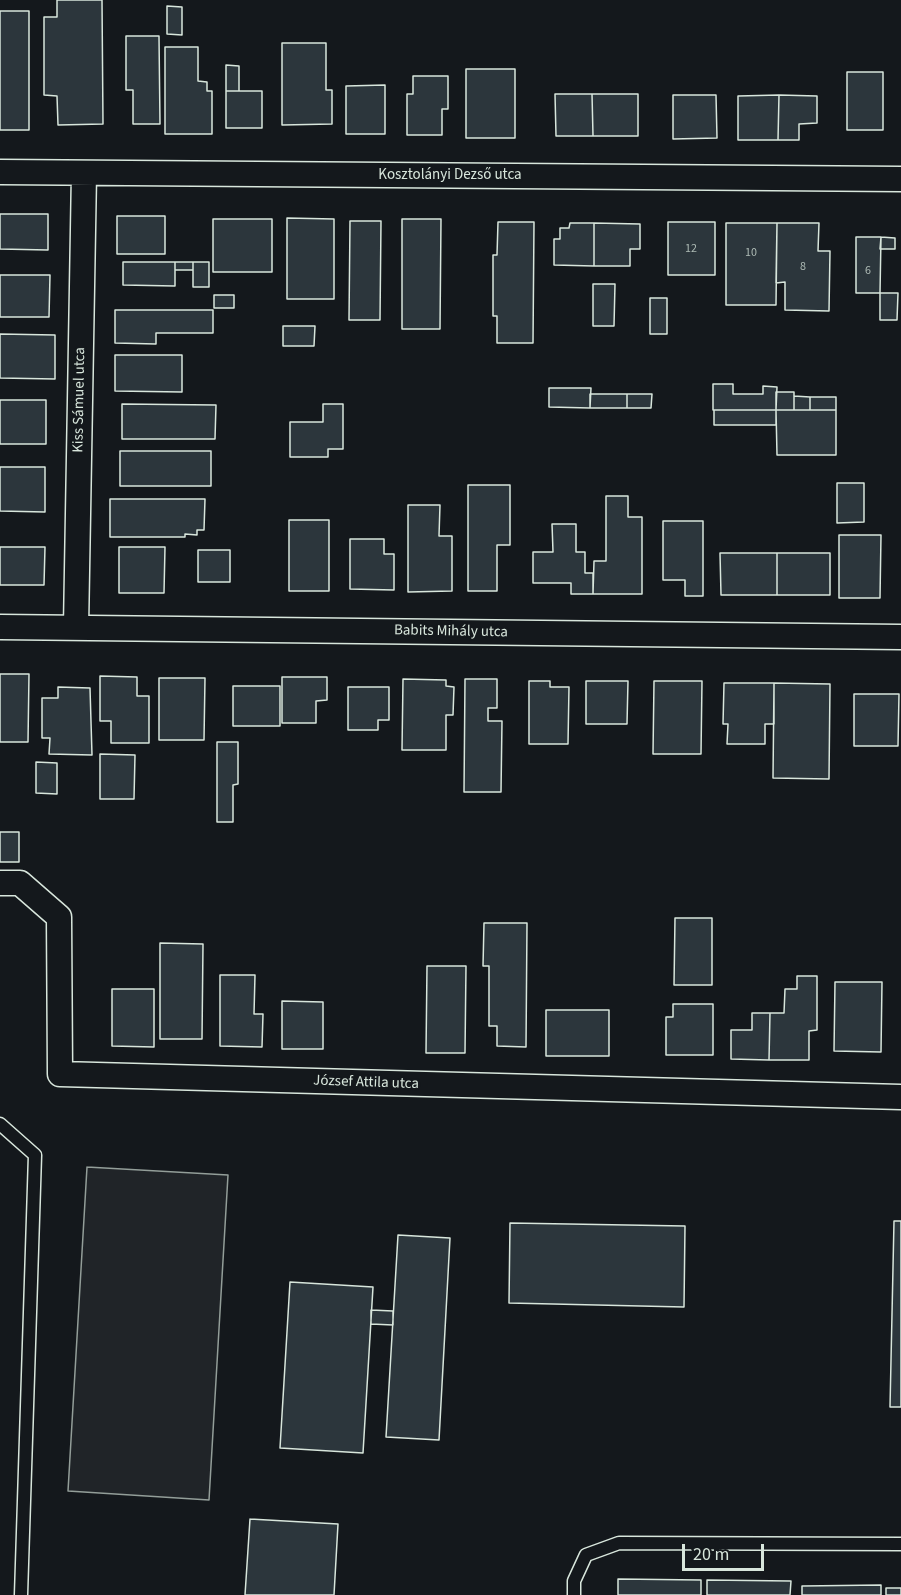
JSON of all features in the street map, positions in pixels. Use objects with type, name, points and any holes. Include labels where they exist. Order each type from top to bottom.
[{"type":"street","name":"Kosztolányi Dezső utca","points":[[0,172],[901,179]]},
{"type":"street","name":"Kiss Sámuel utca","points":[[76,627],[84,173]]},
{"type":"street","name":"Babits Mihály utca","points":[[0,627],[901,637]]},
{"type":"street","name":"József Attila utca","points":[[0,883],[20,883],[59,917],[60,1074],[901,1097]]},
{"type":"lane","points":[[0,1124],[34,1155],[21,1595]]},
{"type":"lane","points":[[574,1595],[574,1581],[586,1555],[619,1543],[901,1544]]},
{"type":"shaded area","points":[[87,1167],[228,1175],[209,1500],[68,1491]]},
{"type":"building","points":[[57,0],[102,0],[103,124],[58,125],[57,96],[44,95],[44,17],[57,17]]},
{"type":"building","points":[[167,6],[182,7],[182,35],[167,34]]},
{"type":"building","points":[[0,11],[29,11],[29,130],[0,130]]},
{"type":"building","points":[[126,36],[159,36],[160,124],[133,124],[133,90],[126,90]]},
{"type":"building","points":[[282,43],[326,43],[326,90],[332,90],[332,124],[282,125]]},
{"type":"building","points":[[165,47],[198,47],[198,81],[207,82],[207,91],[212,91],[212,134],[165,134]]},
{"type":"building","points":[[226,65],[239,66],[239,91],[226,91]]},
{"type":"building","points":[[466,69],[515,69],[515,138],[466,138]]},
{"type":"building","points":[[847,72],[883,72],[883,130],[847,130]]},
{"type":"building","points":[[413,76],[448,76],[448,109],[442,109],[442,135],[407,135],[407,94],[413,94]]},
{"type":"building","points":[[385,85],[385,134],[346,134],[346,86]]},
{"type":"building","points":[[226,91],[262,91],[262,128],[226,128]]},
{"type":"building","points":[[555,94],[592,94],[593,136],[556,136]]},
{"type":"building","points":[[592,94],[638,94],[638,136],[593,136]]},
{"type":"building","points":[[673,95],[716,95],[717,138],[673,139]]},
{"type":"building","points":[[779,95],[778,140],[738,140],[738,96]]},
{"type":"building","points":[[779,95],[817,96],[817,123],[799,124],[799,140],[778,140]]},
{"type":"building","points":[[0,214],[48,214],[48,250],[0,249]]},
{"type":"building","points":[[117,216],[165,216],[165,254],[117,254]]},
{"type":"building","points":[[287,218],[334,219],[334,299],[287,299]]},
{"type":"building","points":[[213,219],[272,219],[272,272],[213,272]]},
{"type":"building","points":[[402,219],[441,219],[440,329],[402,329]]},
{"type":"building","points":[[350,221],[381,221],[380,320],[349,320]]},
{"type":"building","points":[[498,222],[534,222],[533,343],[497,343],[497,316],[493,316],[493,255],[497,255]]},
{"type":"building","points":[[668,222],[715,222],[715,275],[668,275]]},
{"type":"building","points":[[570,223],[594,223],[594,266],[554,265],[554,239],[560,239],[560,228],[569,228]]},
{"type":"building","points":[[594,223],[640,224],[640,249],[630,249],[630,266],[594,266]]},
{"type":"building","points":[[726,223],[777,223],[776,305],[726,305]]},
{"type":"building","points":[[777,223],[819,223],[818,251],[830,251],[829,311],[785,310],[785,282],[776,283]]},
{"type":"building","points":[[856,237],[881,237],[880,293],[856,293]]},
{"type":"building","points":[[881,237],[895,238],[895,249],[880,249]]},
{"type":"building","points":[[123,262],[175,262],[175,286],[123,285]]},
{"type":"building","points":[[175,262],[193,262],[193,270],[175,270]]},
{"type":"building","points":[[193,262],[209,262],[209,287],[193,287]]},
{"type":"building","points":[[0,275],[50,275],[49,317],[0,317]]},
{"type":"building","points":[[593,284],[615,284],[614,326],[593,326]]},
{"type":"building","points":[[880,293],[898,293],[897,320],[880,320]]},
{"type":"building","points":[[214,295],[234,295],[234,308],[214,308]]},
{"type":"building","points":[[650,298],[667,298],[667,334],[650,334]]},
{"type":"building","points":[[115,310],[213,310],[213,333],[156,333],[156,344],[115,343]]},
{"type":"building","points":[[283,326],[315,326],[314,346],[283,346]]},
{"type":"building","points":[[0,334],[55,335],[55,379],[0,378]]},
{"type":"building","points":[[115,355],[182,355],[182,392],[115,391]]},
{"type":"building","points":[[713,384],[733,384],[733,394],[763,394],[763,386],[777,387],[776,410],[713,410]]},
{"type":"building","points":[[549,388],[591,388],[590,408],[549,407]]},
{"type":"building","points":[[776,392],[794,392],[794,410],[776,410]]},
{"type":"building","points":[[590,394],[627,394],[627,408],[590,408]]},
{"type":"building","points":[[627,394],[652,394],[651,408],[627,408]]},
{"type":"building","points":[[794,396],[810,397],[810,410],[794,410]]},
{"type":"building","points":[[810,397],[836,397],[836,410],[810,410]]},
{"type":"building","points":[[0,400],[46,400],[46,444],[0,444]]},
{"type":"building","points":[[122,404],[216,405],[215,439],[122,439]]},
{"type":"building","points":[[323,404],[343,404],[343,449],[328,449],[328,457],[290,457],[290,422],[323,422]]},
{"type":"building","points":[[714,410],[776,410],[776,425],[714,425]]},
{"type":"building","points":[[776,410],[836,410],[836,455],[777,455]]},
{"type":"building","points":[[120,451],[211,451],[211,486],[120,486]]},
{"type":"building","points":[[0,467],[45,467],[45,512],[0,511]]},
{"type":"building","points":[[837,483],[864,483],[864,522],[837,523]]},
{"type":"building","points":[[468,485],[510,485],[510,545],[497,545],[497,591],[468,591]]},
{"type":"building","points":[[606,496],[628,496],[628,517],[642,517],[642,594],[593,594],[594,561],[606,561]]},
{"type":"building","points":[[110,499],[205,499],[204,530],[197,530],[197,535],[185,534],[185,537],[110,537]]},
{"type":"building","points":[[408,505],[440,505],[439,536],[452,536],[452,591],[408,592]]},
{"type":"building","points":[[289,520],[329,520],[329,591],[289,591]]},
{"type":"building","points":[[663,521],[703,521],[703,596],[685,596],[685,580],[663,580]]},
{"type":"building","points":[[552,524],[576,524],[576,552],[585,552],[585,573],[593,573],[593,594],[571,594],[571,583],[533,583],[533,552],[553,552]]},
{"type":"building","points":[[839,535],[881,535],[880,598],[839,598]]},
{"type":"building","points":[[350,539],[384,539],[384,554],[394,554],[394,590],[350,589]]},
{"type":"building","points":[[0,547],[45,547],[44,585],[0,585]]},
{"type":"building","points":[[119,547],[165,547],[164,593],[119,593]]},
{"type":"building","points":[[198,550],[230,550],[230,582],[198,582]]},
{"type":"building","points":[[720,553],[777,553],[777,595],[721,595]]},
{"type":"building","points":[[777,553],[830,553],[830,595],[777,595]]},
{"type":"building","points":[[0,674],[29,674],[28,742],[0,742]]},
{"type":"building","points":[[100,676],[137,677],[137,696],[149,696],[149,743],[111,743],[111,721],[100,721]]},
{"type":"building","points":[[282,677],[327,677],[327,700],[316,701],[316,723],[282,723]]},
{"type":"building","points":[[159,678],[205,678],[204,740],[159,740]]},
{"type":"building","points":[[403,679],[446,680],[446,686],[454,687],[453,715],[446,715],[446,750],[402,750]]},
{"type":"building","points":[[465,679],[497,679],[497,708],[488,708],[488,721],[502,721],[501,792],[464,792]]},
{"type":"building","points":[[529,681],[550,681],[550,687],[569,687],[568,744],[529,744]]},
{"type":"building","points":[[586,681],[628,681],[627,724],[586,724]]},
{"type":"building","points":[[654,681],[702,681],[701,754],[653,754]]},
{"type":"building","points":[[724,683],[774,683],[774,724],[765,724],[765,744],[727,744],[728,724],[723,724]]},
{"type":"building","points":[[774,683],[830,684],[829,779],[773,778]]},
{"type":"building","points":[[233,686],[280,686],[280,726],[233,726]]},
{"type":"building","points":[[58,687],[90,688],[92,755],[49,754],[50,738],[42,738],[42,698],[58,698]]},
{"type":"building","points":[[348,687],[389,687],[389,720],[378,720],[378,730],[348,730]]},
{"type":"building","points":[[854,694],[899,694],[898,746],[854,746]]},
{"type":"building","points":[[217,742],[238,742],[238,784],[233,785],[233,822],[217,822]]},
{"type":"building","points":[[100,754],[135,755],[134,799],[100,799]]},
{"type":"building","points":[[36,762],[57,763],[57,794],[36,793]]},
{"type":"building","points":[[0,832],[19,832],[19,862],[0,862]]},
{"type":"building","points":[[675,918],[712,918],[712,985],[674,985]]},
{"type":"building","points":[[484,923],[527,923],[526,1047],[497,1046],[497,1026],[489,1026],[489,966],[483,966]]},
{"type":"building","points":[[160,943],[203,944],[202,1039],[160,1039]]},
{"type":"building","points":[[427,966],[466,966],[465,1053],[426,1053]]},
{"type":"building","points":[[220,975],[255,975],[254,1014],[263,1014],[262,1047],[220,1046]]},
{"type":"building","points":[[797,976],[817,976],[817,1030],[809,1031],[809,1060],[769,1060],[770,1013],[784,1013],[785,989],[797,989]]},
{"type":"building","points":[[835,982],[882,982],[881,1052],[834,1051]]},
{"type":"building","points":[[112,989],[154,989],[154,1047],[112,1046]]},
{"type":"building","points":[[282,1001],[323,1002],[323,1049],[282,1049]]},
{"type":"building","points":[[673,1004],[713,1004],[713,1055],[666,1055],[666,1017],[673,1017]]},
{"type":"building","points":[[546,1010],[609,1010],[609,1056],[546,1056]]},
{"type":"building","points":[[752,1013],[770,1013],[769,1060],[731,1059],[731,1030],[752,1030]]},
{"type":"building","points":[[894,1221],[901,1221],[901,1407],[890,1407]]},
{"type":"building","points":[[510,1223],[685,1226],[684,1307],[509,1303]]},
{"type":"building","points":[[398,1235],[450,1238],[439,1440],[386,1437]]},
{"type":"building","points":[[290,1282],[373,1287],[363,1453],[280,1448]]},
{"type":"building","points":[[371,1310],[393,1311],[393,1325],[371,1324]]},
{"type":"building","points":[[250,1519],[338,1524],[334,1595],[245,1595]]},
{"type":"building","points":[[618,1579],[701,1580],[701,1595],[618,1595]]},
{"type":"building","points":[[707,1580],[791,1581],[790,1595],[707,1595]]},
{"type":"building","points":[[881,1585],[881,1595],[802,1595],[802,1586]]},
{"type":"building","points":[[886,1588],[901,1588],[901,1595],[886,1595]]}]
